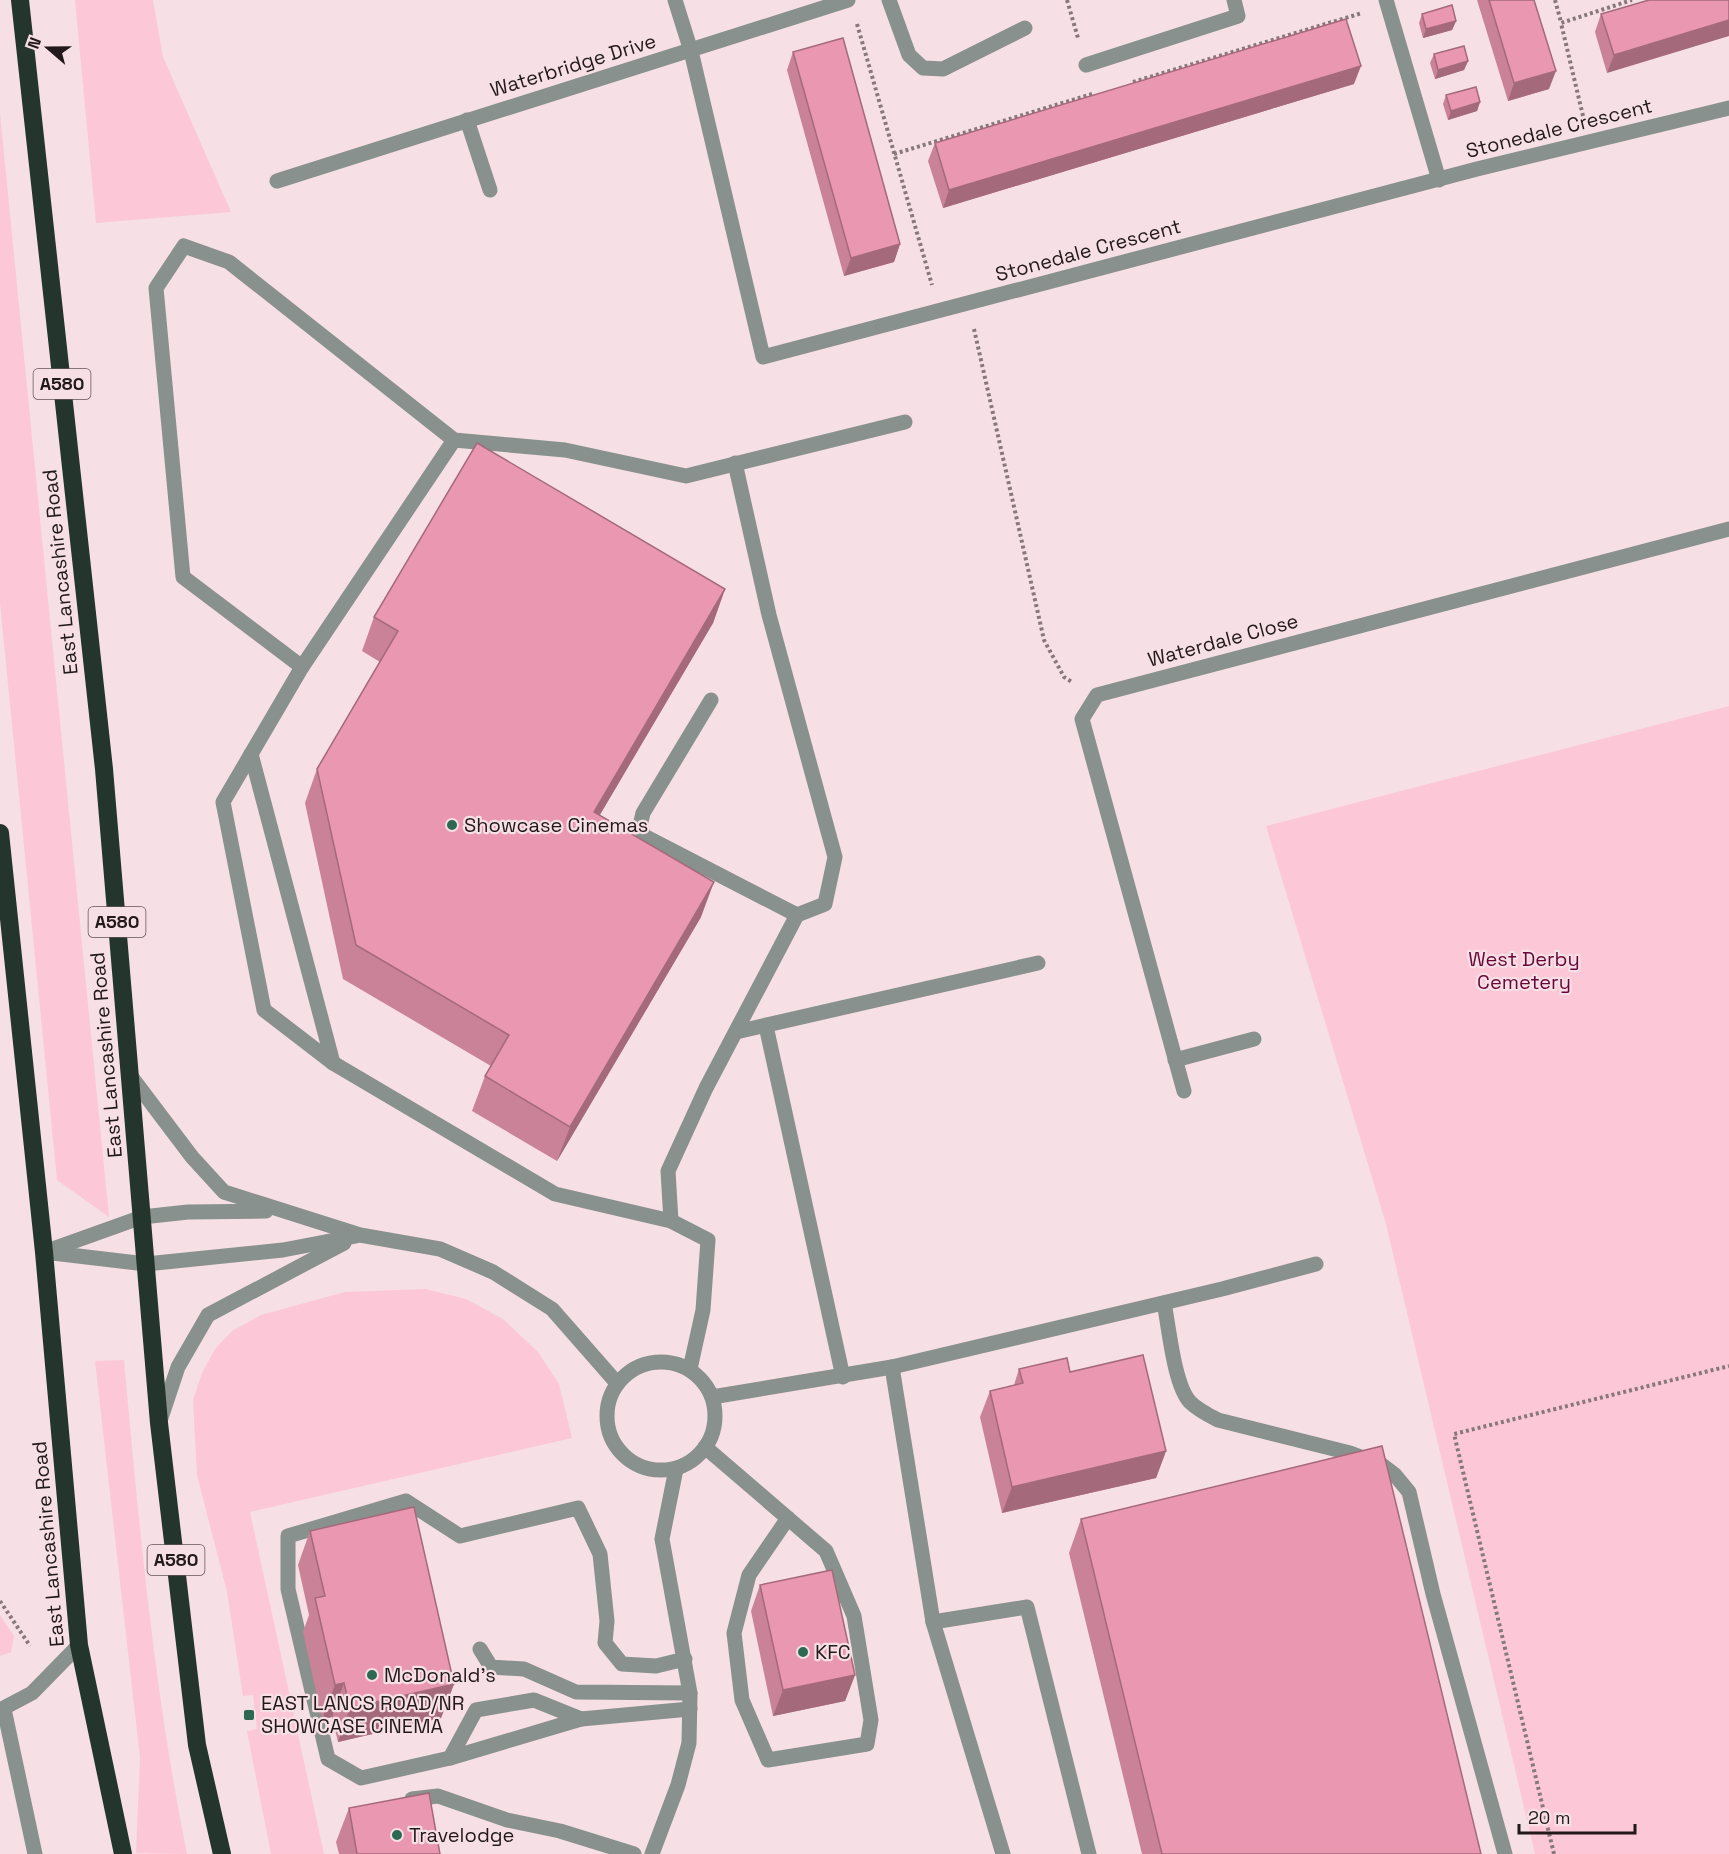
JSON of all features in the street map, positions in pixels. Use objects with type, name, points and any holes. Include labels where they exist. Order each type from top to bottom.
[{"type":"highway","name":"East Lancashire Road","points":[[20,0],[104,769],[159,1423],[197,1745],[222,1854]]},
{"type":"highway","name":"East Lancashire Road","points":[[0,833],[44,1252],[79,1646],[123,1854]]},
{"type":"street","name":"Stonedale Crescent","points":[[675,0],[691,51],[763,357],[1438,180],[1729,108]]},
{"type":"street","points":[[691,51],[848,0]]},
{"type":"street","points":[[889,0],[909,55],[923,68],[944,69],[1025,28]]},
{"type":"street","points":[[1086,65],[1238,16],[1234,0]]},
{"type":"street","points":[[1387,3],[1438,180]]},
{"type":"street","name":"Waterbridge Drive","points":[[277,181],[691,51]]},
{"type":"street","points":[[467,120],[490,190]]},
{"type":"street","points":[[302,668],[183,577],[156,288],[184,246],[229,262],[454,440],[565,450],[686,476],[905,423]]},
{"type":"street","points":[[454,440],[302,668],[223,802],[264,1010],[333,1063],[555,1194],[671,1221],[708,1240],[703,1310],[690,1369]]},
{"type":"street","points":[[671,1221],[668,1171],[706,1088],[797,915],[825,904],[835,856],[769,615],[735,463]]},
{"type":"street","name":"Waterdale Close","points":[[1097,695],[1729,529]]},
{"type":"street","points":[[1097,695],[1082,719],[1184,1091]]},
{"type":"street","points":[[711,700],[643,813],[640,826],[644,836],[797,915]]},
{"type":"street","points":[[251,754],[333,1063]]},
{"type":"street","points":[[736,1032],[1038,963]]},
{"type":"street","points":[[766,1026],[843,1377]]},
{"type":"street","points":[[1175,1060],[1254,1039]]},
{"type":"street","points":[[130,1075],[192,1157],[224,1192],[360,1235],[440,1249],[493,1272],[552,1309],[616,1382]]},
{"type":"street","points":[[44,1252],[142,1217],[188,1212],[278,1210]]},
{"type":"street","points":[[44,1252],[147,1264],[283,1250],[360,1235]]},
{"type":"street","points":[[159,1423],[178,1367],[208,1316],[360,1235]]},
{"type":"street","points":[[712,1397],[843,1377],[892,1367],[1164,1303],[1317,1264]]},
{"type":"street","points":[[1164,1303],[1180,1383],[1189,1401],[1202,1412],[1218,1420],[1350,1453],[1382,1465],[1395,1475],[1409,1492],[1433,1594],[1505,1854]]},
{"type":"street","points":[[656,1361],[674,1362],[690,1369],[704,1381],[712,1397],[716,1414],[713,1432],[705,1448],[692,1461],[676,1468],[657,1470],[640,1466],[624,1457],[613,1442],[607,1425],[607,1406],[616,1382],[639,1365],[656,1361]]},
{"type":"street","points":[[892,1367],[933,1622],[1003,1854]]},
{"type":"street","points":[[705,1448],[788,1518],[826,1551],[854,1616],[871,1720],[867,1744],[768,1760],[742,1700],[734,1633],[749,1575],[788,1518]]},
{"type":"street","points":[[652,1854],[678,1785],[689,1743],[690,1693],[662,1539],[676,1468]]},
{"type":"street","points":[[685,1659],[656,1666],[622,1664],[605,1643],[607,1621],[600,1554],[578,1508],[460,1536],[406,1501],[288,1536],[288,1589],[328,1759],[361,1778],[450,1758],[581,1719],[690,1709]]},
{"type":"street","points":[[933,1622],[1027,1607],[1089,1854]]},
{"type":"street","points":[[35,1854],[2,1710],[32,1693],[79,1646]]},
{"type":"street","points":[[480,1649],[491,1667],[524,1669],[576,1692],[690,1693]]},
{"type":"street","points":[[450,1758],[476,1710],[534,1700],[581,1719]]},
{"type":"street","points":[[400,1802],[438,1796],[507,1820],[560,1831],[634,1854]]},
{"type":"path","points":[[1067,0],[1086,65]]},
{"type":"path","points":[[1555,0],[1589,142]]},
{"type":"path","points":[[1561,23],[1632,0]]},
{"type":"path","points":[[1129,83],[1387,3]]},
{"type":"path","points":[[856,22],[939,311]]},
{"type":"path","points":[[894,154],[1095,93]]},
{"type":"path","points":[[968,304],[1044,640],[1064,677],[1097,695]]},
{"type":"path","points":[[1554,1854],[1454,1434],[1729,1366]]},
{"type":"path","points":[[0,1601],[30,1646]]},
{"type":"green space","points":[[75,0],[153,0],[163,57],[231,212],[96,223]]},
{"type":"green space","points":[[0,113],[109,1217],[57,1180],[0,603]]},
{"type":"green space","name":"West Derby Cemetery","points":[[1729,706],[1729,1854],[1535,1854],[1386,1224],[1266,826]]},
{"type":"green space","points":[[426,1289],[466,1299],[503,1319],[538,1352],[559,1384],[572,1438],[250,1512],[324,1854],[271,1854],[247,1731],[257,1729],[253,1695],[243,1696],[227,1592],[197,1475],[193,1400],[202,1373],[215,1349],[232,1331],[261,1315],[345,1292]]},
{"type":"green space","points":[[124,1360],[157,1670],[175,1793],[187,1854],[136,1853],[140,1758],[95,1361]]},
{"type":"green space","points":[[0,1615],[14,1636],[11,1652],[0,1656]]},
{"type":"building","points":[[1489,0],[1534,0],[1556,71],[1514,83]]},
{"type":"building","points":[[1649,0],[1729,0],[1729,20],[1614,55],[1601,14]]},
{"type":"building","points":[[1452,5],[1456,21],[1426,29],[1422,14]]},
{"type":"building","points":[[1346,19],[1361,66],[949,190],[935,143]]},
{"type":"building","points":[[843,38],[900,244],[851,258],[793,52]]},
{"type":"building","points":[[1464,46],[1468,61],[1438,70],[1434,54]]},
{"type":"building","points":[[1476,87],[1480,102],[1451,111],[1446,95]]},
{"type":"building","name":"Showcase Cinemas","points":[[477,443],[725,589],[594,812],[714,882],[570,1127],[485,1076],[509,1035],[356,945],[317,769],[398,631],[374,617]]},
{"type":"building","points":[[1143,1355],[1166,1451],[1012,1487],[990,1391],[1023,1383],[1019,1369],[1067,1358],[1070,1372]]},
{"type":"building","points":[[1382,1446],[1481,1854],[1162,1854],[1081,1519]]},
{"type":"building","name":"McDonald's","points":[[414,1507],[454,1684],[350,1708],[344,1683],[335,1685],[315,1598],[325,1596],[310,1531]]},
{"type":"building","points":[[832,1570],[855,1675],[783,1690],[760,1585]]},
{"type":"building","points":[[429,1793],[440,1854],[357,1854],[349,1808]]},
{"type":"place","name":"Showcase Cinemas","points":[[452,825]]},
{"type":"place","name":"KFC","points":[[803,1652]]},
{"type":"place","name":"McDonald's","points":[[372,1675]]},
{"type":"place","name":"EAST LANCS ROAD/NR SHOWCASE CINEMA","points":[[249,1715]]},
{"type":"place","name":"Travelodge","points":[[397,1835]]}]
